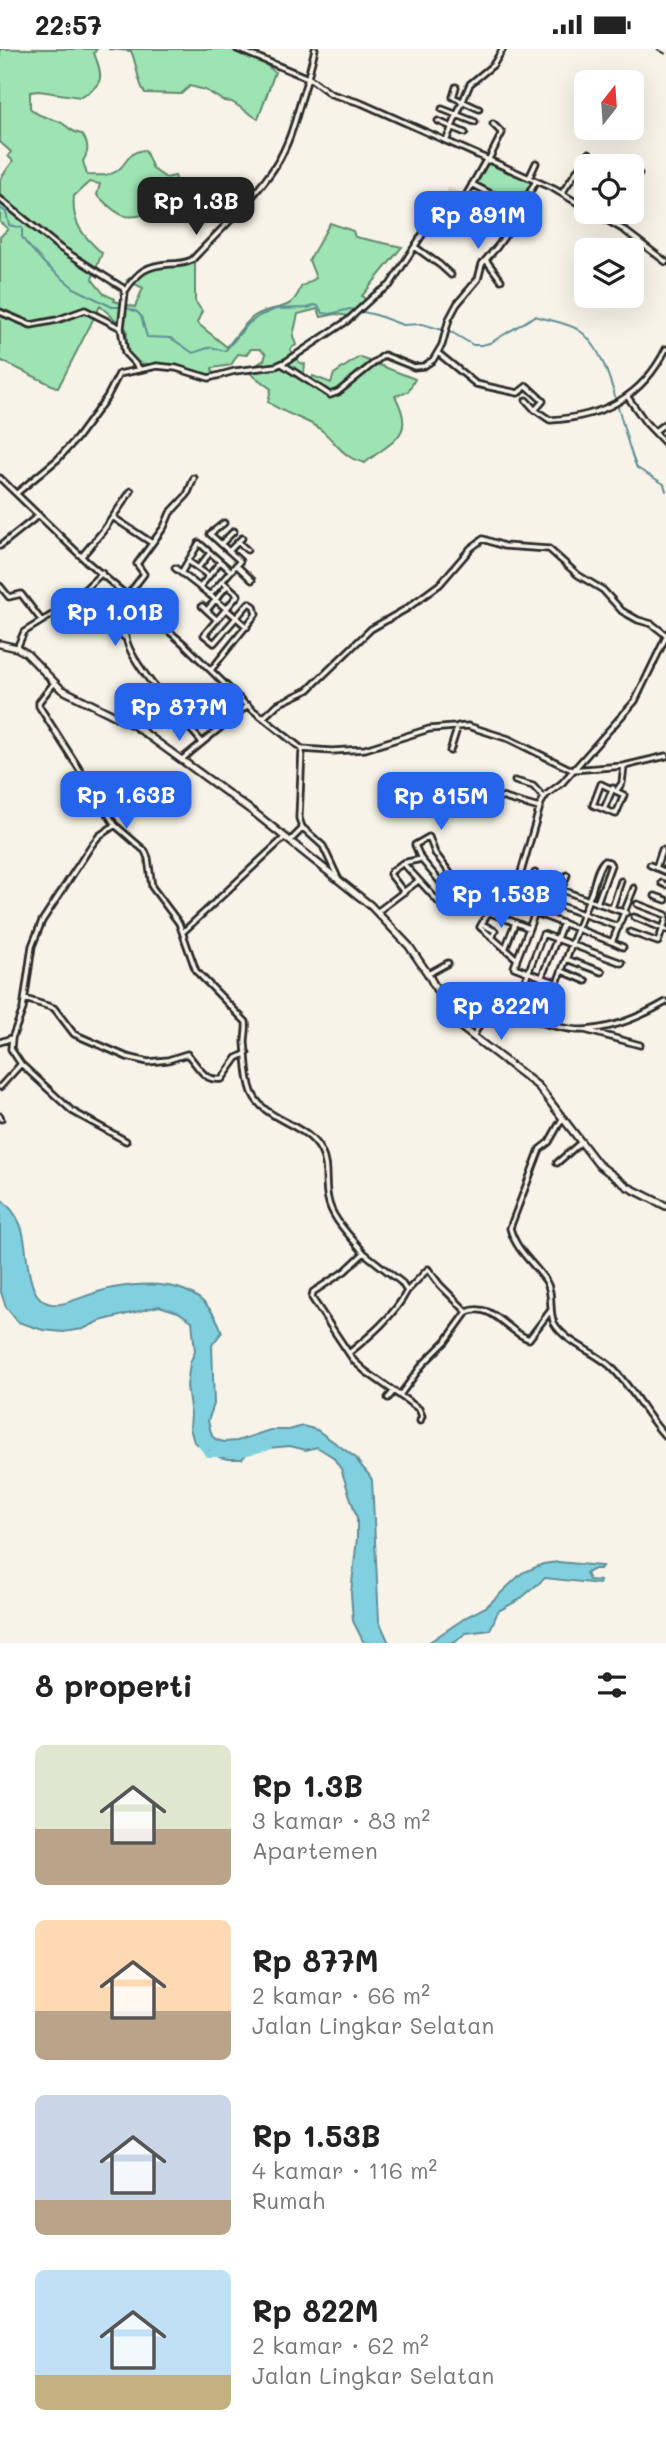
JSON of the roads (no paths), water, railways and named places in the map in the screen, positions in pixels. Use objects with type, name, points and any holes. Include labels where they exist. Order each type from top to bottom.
[{"type":"street","points":[[237,49],[308,78],[331,94],[360,103],[574,200]]},
{"type":"street","points":[[139,368],[125,353],[121,328],[125,291],[134,277],[145,269],[192,260],[226,226],[272,171],[296,122],[314,50],[308,49]]},
{"type":"street","points":[[446,141],[473,80],[493,65],[503,49]]},
{"type":"street","points":[[456,87],[453,97],[479,109]]},
{"type":"street","points":[[442,109],[475,122]]},
{"type":"street","points":[[438,121],[465,133]]},
{"type":"street","points":[[17,493],[58,459],[78,438],[107,397],[116,377],[150,366],[168,367],[205,378],[282,364],[360,311],[374,296],[394,282],[426,231],[453,213],[502,133],[493,124]]},
{"type":"street","points":[[562,193],[589,153]]},
{"type":"street","points":[[529,178],[537,163]]},
{"type":"street","points":[[282,364],[330,395],[384,355],[416,367],[428,364],[438,353],[457,304],[478,279],[482,266],[522,210],[536,181]]},
{"type":"street","points":[[472,184],[522,210]]},
{"type":"street","points":[[0,199],[60,248],[125,291]]},
{"type":"street","points":[[613,224],[666,262]]},
{"type":"street","points":[[415,247],[451,275]]},
{"type":"street","points":[[486,260],[501,280]]},
{"type":"street","points":[[0,312],[31,325],[57,320],[85,310],[121,328]]},
{"type":"street","points":[[526,400],[547,419],[606,409],[628,395],[656,369],[666,349]]},
{"type":"street","points":[[438,353],[476,384],[517,393],[527,386],[543,401],[535,409]]},
{"type":"street","points":[[628,395],[646,422],[666,444]]},
{"type":"street","points":[[655,431],[666,423]]},
{"type":"street","points":[[0,478],[82,556],[248,705],[302,749],[365,749],[429,729],[458,726],[488,731],[572,770],[624,766],[666,756]]},
{"type":"street","points":[[128,595],[144,573],[137,564],[164,527],[170,513],[187,495],[194,478]]},
{"type":"street","points":[[82,556],[114,518],[131,491]]},
{"type":"street","points":[[0,546],[39,515]]},
{"type":"street","points":[[114,518],[152,543]]},
{"type":"street","points":[[210,595],[240,561],[211,534],[223,523]]},
{"type":"street","points":[[221,544],[234,531]]},
{"type":"street","points":[[263,718],[278,704],[308,690],[371,629],[406,609],[440,584],[471,548],[483,539],[504,546],[549,549],[578,575],[603,590],[622,611],[656,627],[666,636],[635,701],[562,783],[544,798],[513,900]]},
{"type":"street","points":[[229,551],[240,540],[247,550]]},
{"type":"street","points":[[181,573],[200,543],[231,571]]},
{"type":"street","points":[[197,568],[210,553]]},
{"type":"street","points":[[188,561],[209,576]]},
{"type":"street","points":[[200,587],[220,562]]},
{"type":"street","points":[[236,565],[251,580]]},
{"type":"street","points":[[175,568],[247,627]]},
{"type":"street","points":[[18,648],[24,632],[68,605],[102,573]]},
{"type":"street","points":[[211,670],[256,614],[254,606],[247,604],[214,643],[203,635],[238,595],[222,581]]},
{"type":"street","points":[[0,586],[9,597],[21,594],[41,620]]},
{"type":"street","points":[[206,610],[227,586]]},
{"type":"street","points":[[82,593],[124,637],[130,652],[147,677],[201,741]]},
{"type":"street","points":[[202,606],[217,619]]},
{"type":"street","points":[[124,637],[125,632],[145,610]]},
{"type":"street","points":[[0,644],[18,648],[69,694],[135,726],[340,880],[377,912],[409,946],[451,1016],[473,1037],[538,1086],[598,1164],[621,1181],[666,1206]]},
{"type":"street","points":[[54,683],[39,702],[39,706],[115,825],[145,851],[152,887],[179,923],[196,971],[246,1022],[248,1080],[256,1100],[270,1112],[299,1128],[321,1151],[326,1165],[327,1198],[333,1213],[364,1253],[401,1282],[407,1291]]},
{"type":"street","points":[[181,760],[248,705]]},
{"type":"street","points":[[450,751],[458,726]]},
{"type":"street","points":[[302,749],[299,818],[303,828],[323,846],[340,880]]},
{"type":"street","points":[[604,809],[622,783],[624,766]]},
{"type":"street","points":[[515,781],[533,786],[544,798]]},
{"type":"street","points":[[601,784],[624,795],[616,814],[604,809],[593,804],[601,784]]},
{"type":"street","points":[[501,797],[539,808]]},
{"type":"street","points":[[115,825],[99,836],[91,846],[42,922],[29,958],[25,999],[11,1049],[21,1064],[72,1111],[127,1141]]},
{"type":"street","points":[[183,932],[303,828]]},
{"type":"street","points":[[403,863],[444,909],[453,897],[441,884],[421,859],[415,845],[429,837],[435,853],[450,873],[441,884]]},
{"type":"street","points":[[656,868],[662,850]]},
{"type":"street","points":[[404,892],[390,874],[391,871],[403,863],[421,859]]},
{"type":"street","points":[[597,903],[611,865],[604,861],[601,864],[593,887],[588,900],[578,928],[557,983],[514,967],[546,884],[588,900],[626,913]]},
{"type":"street","points":[[650,865],[666,872]]},
{"type":"street","points":[[521,907],[535,873]]},
{"type":"street","points":[[561,890],[567,875]]},
{"type":"street","points":[[377,912],[418,880]]},
{"type":"street","points":[[612,908],[621,881]]},
{"type":"street","points":[[502,897],[516,887]]},
{"type":"street","points":[[593,887],[602,890]]},
{"type":"street","points":[[612,942],[634,888]]},
{"type":"street","points":[[655,896],[666,900]]},
{"type":"street","points":[[517,959],[492,938],[495,931],[482,923],[497,897],[513,900],[521,907],[624,947]]},
{"type":"street","points":[[643,906],[646,897]]},
{"type":"street","points":[[541,899],[619,927]]},
{"type":"street","points":[[630,932],[658,942],[664,929],[666,917],[637,904]]},
{"type":"street","points":[[488,912],[529,928]]},
{"type":"street","points":[[634,917],[664,929]]},
{"type":"street","points":[[505,949],[515,923]]},
{"type":"street","points":[[514,1014],[520,1003],[537,989],[563,923]]},
{"type":"street","points":[[525,981],[543,934],[622,963]]},
{"type":"street","points":[[566,959],[602,972]]},
{"type":"street","points":[[428,974],[448,963]]},
{"type":"street","points":[[562,971],[586,981]]},
{"type":"street","points":[[25,999],[54,1008],[67,1028],[84,1040],[141,1061],[168,1060],[187,1054],[205,1076],[213,1080],[222,1079],[237,1058],[247,1052]]},
{"type":"street","points":[[583,1030],[644,1014],[666,1002]]},
{"type":"street","points":[[473,1037],[484,1016],[514,1014],[640,1045]]},
{"type":"street","points":[[0,1042],[12,1038]]},
{"type":"street","points":[[0,1087],[21,1064]]},
{"type":"street","points":[[562,1119],[549,1142],[540,1149],[510,1228],[520,1251],[547,1283],[553,1321],[561,1331],[614,1370],[666,1437]]},
{"type":"street","points":[[557,1163],[580,1143]]},
{"type":"street","points":[[364,1253],[345,1272],[311,1294],[349,1353],[365,1371],[419,1409],[422,1416],[420,1421]]},
{"type":"street","points":[[349,1353],[386,1318],[428,1269],[467,1312]]},
{"type":"street","points":[[400,1395],[467,1312],[474,1309],[485,1311],[529,1339],[552,1308]]},
{"type":"street","points":[[388,1398],[394,1391]]},
{"type":"water","points":[[0,1198],[18,1220],[33,1287],[39,1297],[48,1303],[61,1304],[106,1289],[147,1284],[178,1288],[204,1303],[214,1315],[222,1332],[212,1345],[214,1404],[208,1421],[212,1436],[217,1440],[237,1441],[270,1430],[289,1430],[303,1426],[317,1430],[356,1458],[372,1480],[379,1621],[389,1643],[364,1643],[353,1621],[351,1593],[357,1518],[341,1469],[333,1457],[317,1447],[306,1450],[290,1446],[256,1449],[249,1451],[242,1459],[228,1459],[219,1457],[194,1442],[190,1428],[187,1386],[190,1363],[195,1351],[192,1321],[178,1312],[159,1306],[100,1321],[83,1329],[63,1332],[43,1330],[18,1322],[6,1307],[0,1289]]},
{"type":"water","points":[[558,1562],[602,1566],[586,1573],[589,1580],[600,1581],[599,1584],[545,1578],[519,1600],[498,1611],[490,1630],[466,1633],[454,1643],[428,1643],[486,1607],[522,1573],[543,1564]]},
{"type":"waterway","points":[[0,208],[6,212],[9,225],[22,228],[22,237],[45,264],[74,288],[112,307],[125,307],[137,312],[141,316],[147,337],[171,338],[193,353],[211,347],[225,351],[248,324],[276,309],[308,308],[314,305],[323,313],[350,309],[403,325],[422,324],[453,333],[473,345],[490,343],[535,316],[577,329],[589,340],[607,373],[637,468],[664,484],[666,491]]},
{"type":"waterway","points":[[201,1445],[208,1454],[221,1454]]},
{"type":"waterway","points":[[242,1453],[269,1447]]},
{"type":"railway","points":[[657,49],[666,54]]}]
